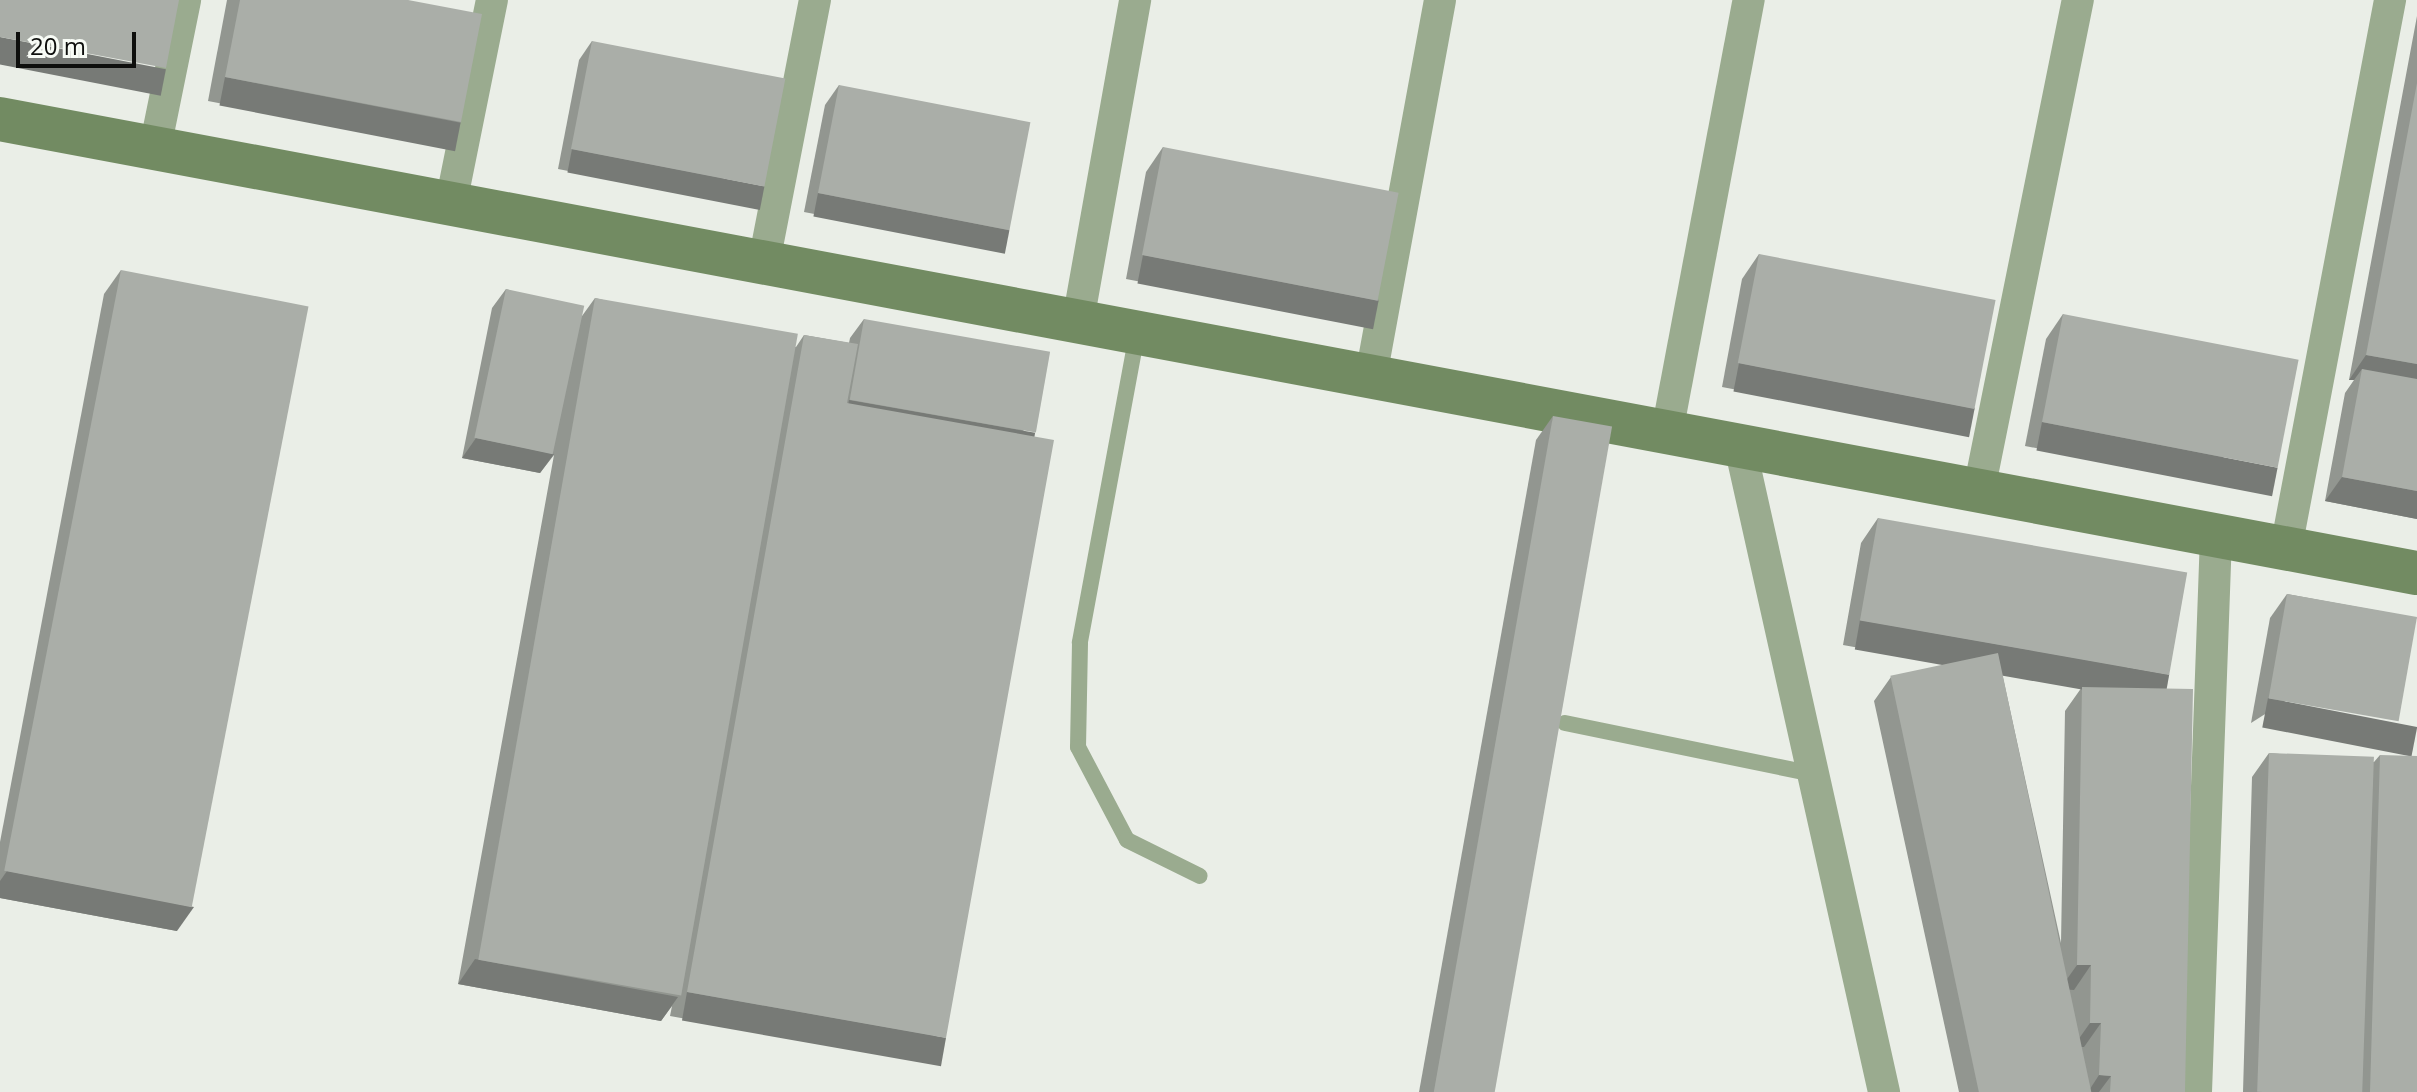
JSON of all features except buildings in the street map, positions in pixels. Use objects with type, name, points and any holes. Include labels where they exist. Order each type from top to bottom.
[{"type":"street","points":[[155,148],[185,0]]},
{"type":"street","points":[[451,203],[492,0]]},
{"type":"street","points":[[764,262],[815,0]]},
{"type":"street","points":[[1078,321],[1135,0]]},
{"type":"street","points":[[1371,376],[1440,0]]},
{"type":"street","points":[[1667,432],[1749,0]]},
{"type":"street","points":[[1979,490],[2078,0]]},
{"type":"street","points":[[2286,548],[2390,0]]},
{"type":"street","points":[[0,119],[2417,573]]},
{"type":"street","points":[[1740,446],[1884,1092]]},
{"type":"street","points":[[2196,1092],[2216,535]]},
{"type":"lane","points":[[1138,333],[1080,643],[1078,747],[1127,840],[1200,876]]},
{"type":"lane","points":[[1565,723],[1813,774]]}]
